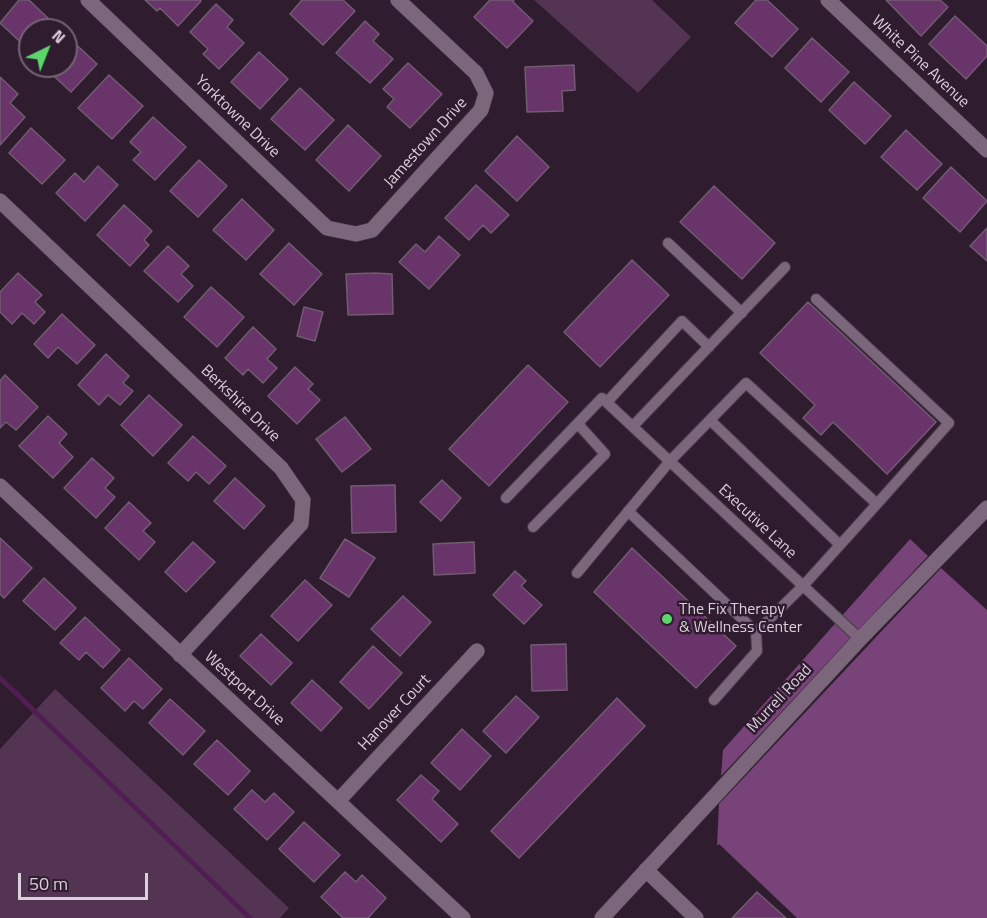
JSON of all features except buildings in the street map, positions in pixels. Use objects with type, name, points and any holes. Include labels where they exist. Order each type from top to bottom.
[{"type":"street","name":"Yorktowne Drive","points":[[88,0],[327,228],[356,234],[372,230]]},
{"type":"street","name":"Jamestown Drive","points":[[372,230],[481,110],[486,93],[476,73],[398,0]]},
{"type":"street","name":"White Pine Avenue","points":[[828,0],[987,150]]},
{"type":"street","name":"Berkshire Drive","points":[[0,201],[281,468],[303,500],[300,524],[180,655]]},
{"type":"street","name":"Westport Drive","points":[[0,486],[463,918]]},
{"type":"street","name":"Murrell Road","points":[[602,918],[860,639],[987,508]]},
{"type":"street","name":"Hanover Court","points":[[339,800],[477,651]]},
{"type":"street","points":[[646,870],[696,918]]},
{"type":"lane","points":[[668,243],[742,313]]},
{"type":"lane","points":[[633,426],[785,267]]},
{"type":"lane","points":[[756,632],[840,545],[949,423],[816,299]]},
{"type":"lane","points":[[506,498],[602,398],[606,402],[682,321],[709,347]]},
{"type":"lane","points":[[577,573],[670,460],[746,383],[877,504]]},
{"type":"lane","name":"Executive Lane","points":[[606,402],[860,639]]},
{"type":"lane","points":[[710,420],[840,545]]},
{"type":"lane","points":[[533,527],[605,454],[578,424]]},
{"type":"lane","points":[[628,511],[756,632],[758,651],[714,700]]},
{"type":"shaded area","points":[[534,0],[652,0],[691,37],[638,93]]},
{"type":"shaded area","points":[[910,539],[928,556],[721,776],[723,750]]},
{"type":"shaded area","points":[[941,568],[987,610],[987,918],[797,918],[719,844],[717,846],[719,804]]},
{"type":"shaded area","points":[[55,689],[289,908],[280,918],[0,918],[0,749]]},
{"type":"waterway","points":[[0,678],[250,918]]},
{"type":"place","name":"The Fix Therapy & Wellness Center","points":[[667,619]]}]
